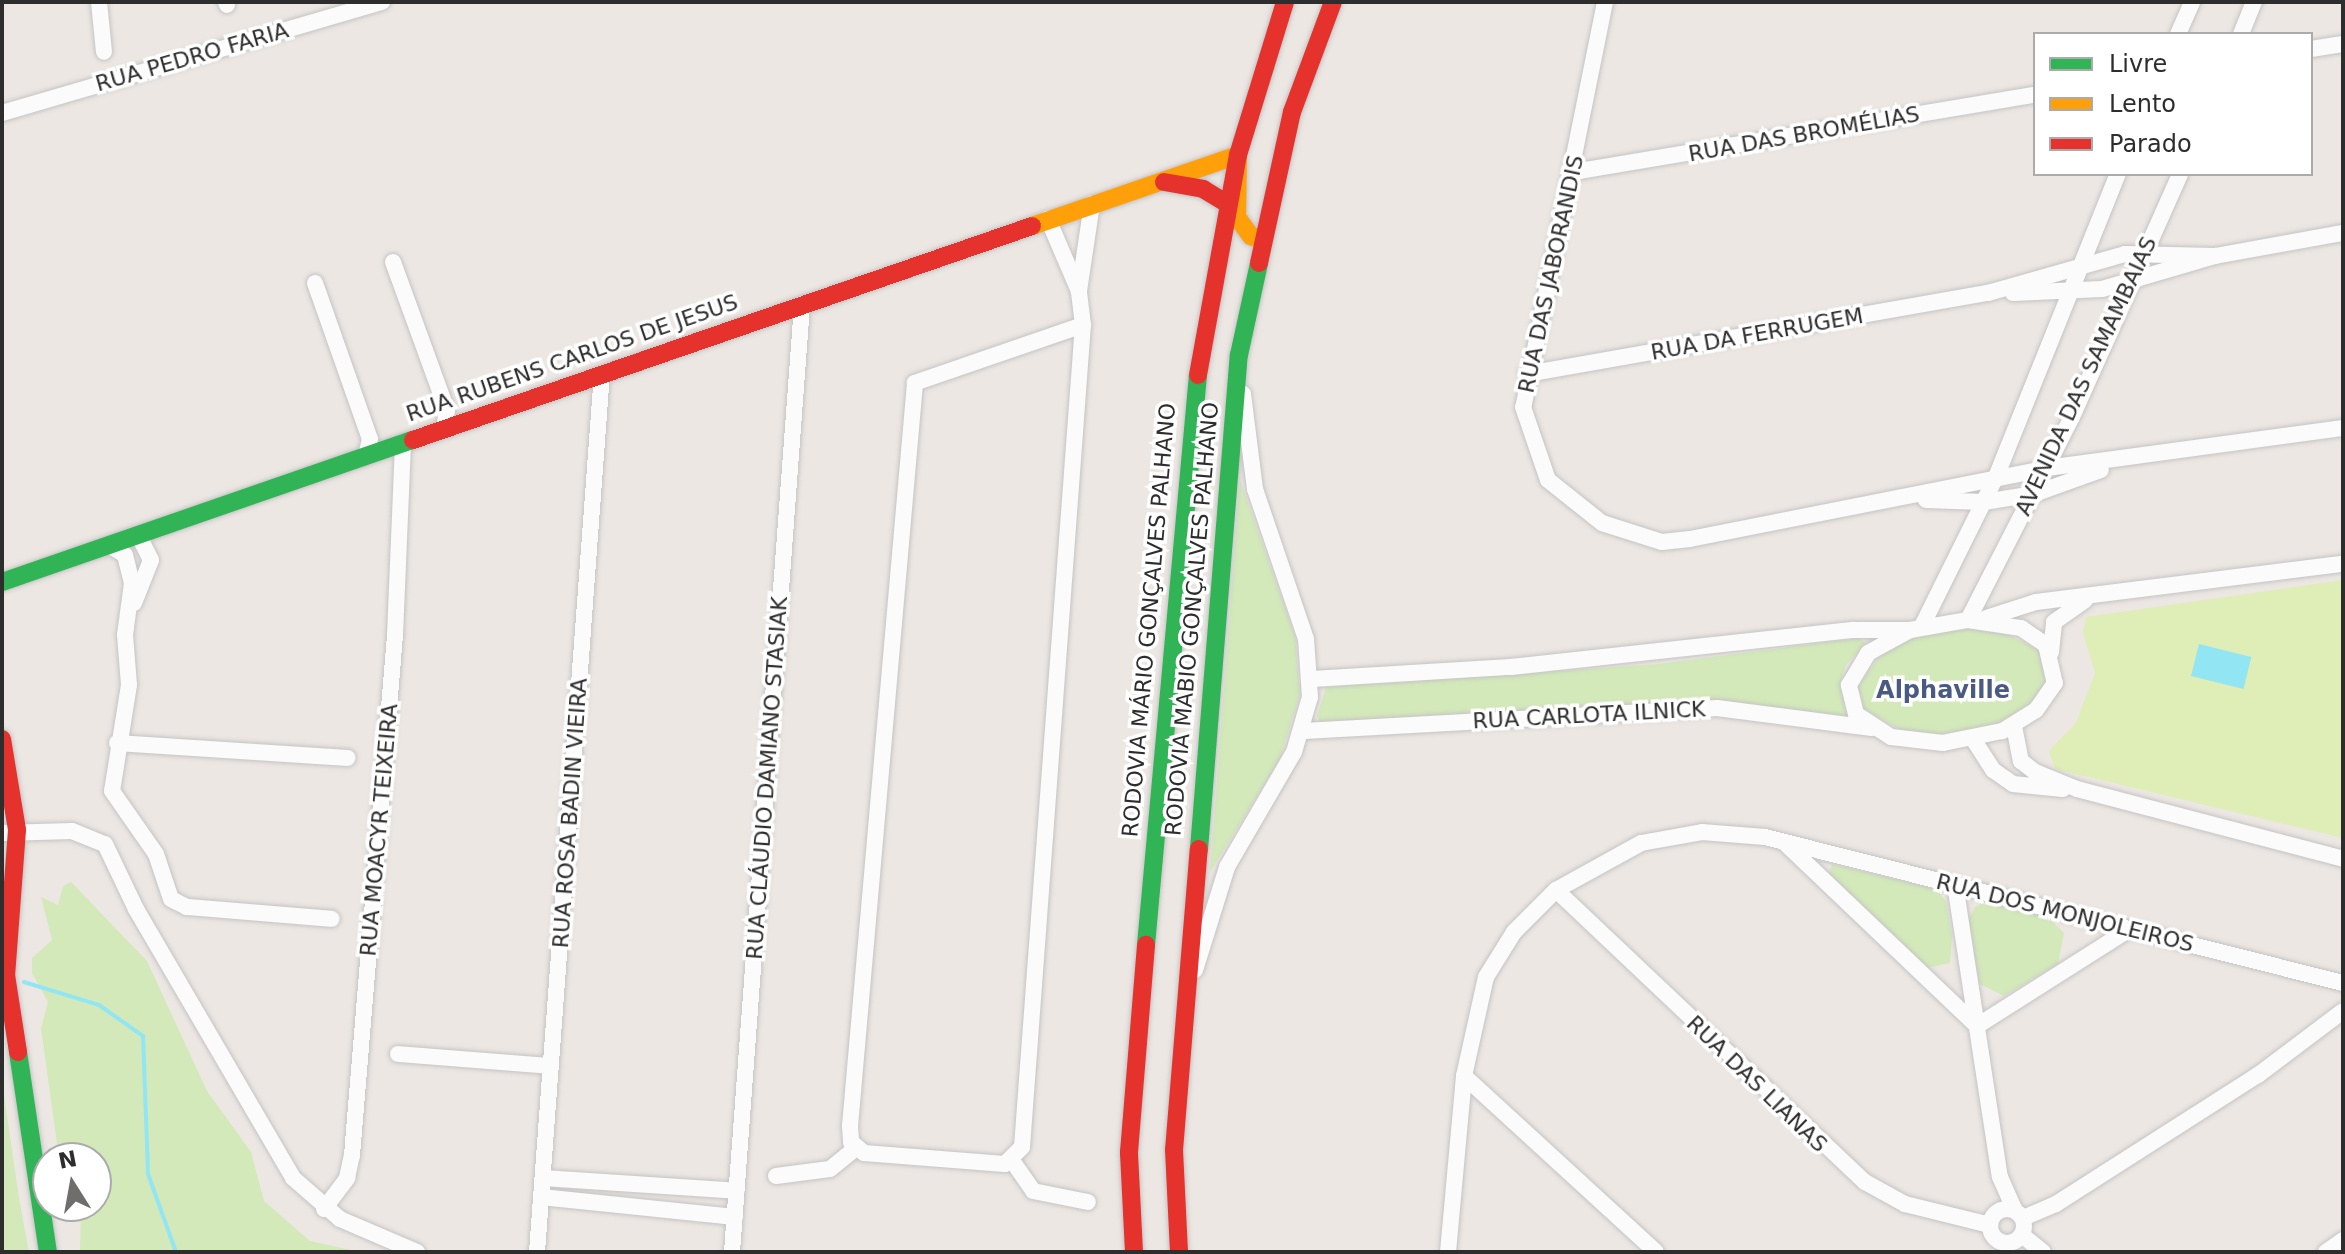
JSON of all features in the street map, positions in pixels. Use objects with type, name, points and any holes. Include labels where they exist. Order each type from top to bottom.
[{"type":"main road","name":"RODOVIA MÁRIO GONÇALVES PALHANO","points":[[1134,1252],[1129,1152],[1189,421],[1238,155],[1259,71],[1285,2]]},
{"type":"main road","name":"RODOVIA MABIO GONÇALVES PALHANO","points":[[1179,1252],[1173,1173],[1239,355],[1292,112],[1333,2]]},
{"type":"main road","name":"RUA RUBENS CARLOS DE JESUS","points":[[2,582],[1238,155]]},
{"type":"main road","points":[[1238,155],[1242,174],[1237,217],[1251,236],[1263,239]]},
{"type":"main road","name":"RUA RUBENS CARLOS DE JESUS","points":[[1159,181],[1203,189],[1228,204]]},
{"type":"main road","points":[[2,739],[10,832],[6,975],[48,1252]]},
{"type":"street","points":[[99,2],[104,52]]},
{"type":"street","name":"RUA PEDRO FARIA","points":[[2,113],[382,2]]},
{"type":"street","name":"RUA DAS JABORANDIS","points":[[1605,2],[1573,172],[1527,374],[1523,407],[1548,480],[1602,523],[1662,542],[1904,499]]},
{"type":"street","points":[[2179,32],[2192,2]]},
{"type":"street","points":[[2242,32],[2254,2]]},
{"type":"street","points":[[2313,49],[2343,44]]},
{"type":"street","name":"RUA DAS BROMÉLIAS","points":[[1573,172],[2033,95]]},
{"type":"street","name":"AVENIDA DAS SAMAMBAIAS","points":[[1916,628],[1996,477],[2117,176]]},
{"type":"street","name":"AVENIDA DAS SAMAMBAIAS","points":[[1974,620],[2047,468],[2179,176]]},
{"type":"street","points":[[1013,1162],[1022,1147],[1083,325],[1079,291],[1092,204]]},
{"type":"street","points":[[1048,219],[1079,291]]},
{"type":"street","name":"RUA DA FERRUGEM","points":[[1988,293],[2071,294],[2215,256],[2343,233]]},
{"type":"street","name":"RUA DA FERRUGEM","points":[[1527,374],[1988,293],[2077,271],[2098,260],[2144,255],[2215,256]]},
{"type":"street","points":[[393,262],[447,410],[444,428]]},
{"type":"street","points":[[315,283],[370,439],[366,456]]},
{"type":"street","name":"RUA CLÁUDIO DAMIANO STASIAK","points":[[732,1252],[802,305]]},
{"type":"street","points":[[856,1148],[850,1126],[915,383],[1083,325]]},
{"type":"street","points":[[1186,994],[1227,867],[1304,731],[1312,679],[1300,616],[1255,489],[1239,355]]},
{"type":"street","name":"RUA ROSA BADIN VIEIRA","points":[[537,1252],[602,374]]},
{"type":"street","points":[[1904,499],[2047,468],[2122,462],[2343,428]]},
{"type":"street","name":"RUA MOACYR TEIXEIRA","points":[[324,1209],[347,1178],[352,1155],[395,635],[403,442]]},
{"type":"street","points":[[1904,499],[1984,502],[2034,494],[2122,462]]},
{"type":"street","points":[[127,614],[151,560],[139,536]]},
{"type":"street","points":[[110,546],[125,555],[131,567],[127,614],[129,685],[117,743],[114,799],[153,850],[174,902],[332,919]]},
{"type":"street","points":[[1312,679],[1511,667],[1854,630],[1916,628],[1974,620],[2036,602],[2343,564]]},
{"type":"street","points":[[2077,789],[2013,784],[1993,770],[1973,739],[2014,726],[2051,693],[2056,673],[2051,652],[2051,631],[2060,614],[2095,596]]},
{"type":"street","points":[[1974,620],[2021,628],[2051,652]]},
{"type":"street","points":[[1872,728],[1852,706],[1851,676],[1876,646],[1916,628]]},
{"type":"street","name":"RUA CARLOTA ILNICK","points":[[1304,731],[1717,708],[1872,728],[1891,737],[1973,739]]},
{"type":"street","points":[[2014,726],[2027,767],[2077,789],[2343,859]]},
{"type":"street","points":[[117,743],[348,758]]},
{"type":"street","points":[[10,832],[72,831],[111,850],[136,909],[283,1164],[324,1209],[417,1252]]},
{"type":"street","name":"RUA DOS MONJOLEIROS","points":[[1448,1252],[1464,1076],[1486,977],[1514,932],[1556,890],[1608,856],[1678,835],[1730,832],[1955,884],[2343,983]]},
{"type":"street","points":[[1786,843],[1977,1026]]},
{"type":"street","points":[[1955,884],[2000,1177],[2020,1221],[2043,1252]]},
{"type":"street","name":"RUA DAS LIANAS","points":[[1556,890],[1858,1177],[1905,1204],[1993,1232]]},
{"type":"street","points":[[1977,1026],[2128,930]]},
{"type":"street","points":[[1993,1232],[2056,1204],[2258,1075],[2343,1011]]},
{"type":"street","points":[[398,1054],[551,1066]]},
{"type":"street","points":[[1464,1076],[1656,1252]]},
{"type":"street","points":[[856,1148],[874,1154],[1013,1162]]},
{"type":"street","points":[[776,1176],[830,1169],[856,1148]]},
{"type":"street","points":[[1013,1162],[1033,1191],[1088,1202]]},
{"type":"street","points":[[1993,1232],[2000,1177]]},
{"type":"street","points":[[543,1178],[737,1191]]},
{"type":"street","points":[[541,1197],[735,1217]]},
{"type":"street","points":[[1993,1232],[2007,1243],[2020,1221]]},
{"type":"street","points":[[2326,1252],[2343,1240]]},
{"type":"green space","points":[[1240,480],[1295,636],[1300,694],[1280,759],[1210,872]]},
{"type":"green space","points":[[2343,580],[2343,838],[2055,769],[2049,751],[2076,723],[2095,673],[2083,633],[2086,617]]},
{"type":"green space","points":[[1968,628],[2005,633],[2039,650],[2047,681],[2031,704],[1999,723],[1943,734],[1904,732],[1864,709],[1858,686],[1882,653],[1913,638]]},
{"type":"green space","points":[[1859,638],[1866,643],[1846,665],[1840,684],[1847,718],[1720,700],[1320,722],[1317,716],[1326,687],[1658,664]]},
{"type":"green space","points":[[1832,864],[1936,889],[1946,901],[1952,936],[1950,963],[1926,968],[1829,874]]},
{"type":"green space","points":[[71,882],[147,961],[207,1091],[251,1152],[264,1201],[310,1241],[360,1252],[80,1252],[81,1222],[112,1222],[112,1142],[57,1142],[41,1028],[48,1002],[32,973],[32,958],[52,940],[41,897],[58,905],[63,886]]},
{"type":"green space","points":[[1986,902],[2048,917],[2064,933],[2058,964],[2004,996],[1980,984],[1967,922],[1975,907]]},
{"type":"green space","points":[[2,1081],[19,1198],[29,1252],[2,1252]]},
{"type":"water","points":[[2199,644],[2251,657],[2243,689],[2191,676]]},
{"type":"waterway","points":[[24,982],[99,1005],[143,1036],[148,1174],[176,1252]]},
{"type":"traffic: fast","points":[[1199,849],[1239,355],[1259,263]]},
{"type":"traffic: fast","points":[[1146,945],[1198,375]]},
{"type":"traffic: fast","points":[[2,582],[413,440]]},
{"type":"traffic: fast","points":[[18,1052],[48,1252]]},
{"type":"traffic: slow","points":[[1032,226],[1238,155],[1237,217],[1251,236],[1263,239]]},
{"type":"traffic: jam","points":[[1198,375],[1238,155],[1285,2]]},
{"type":"traffic: jam","points":[[1259,263],[1292,112],[1333,2]]},
{"type":"traffic: jam","points":[[1164,182],[1203,189],[1228,204]]},
{"type":"traffic: jam","points":[[413,440],[1032,226]]},
{"type":"traffic: jam","points":[[2,739],[17,830],[6,975],[18,1052]]},
{"type":"traffic: jam","points":[[1179,1252],[1174,1150],[1199,849]]},
{"type":"traffic: jam","points":[[1134,1252],[1129,1152],[1146,945]]},
{"type":"district","name":"Alphaville","points":[[1943,691]]}]
